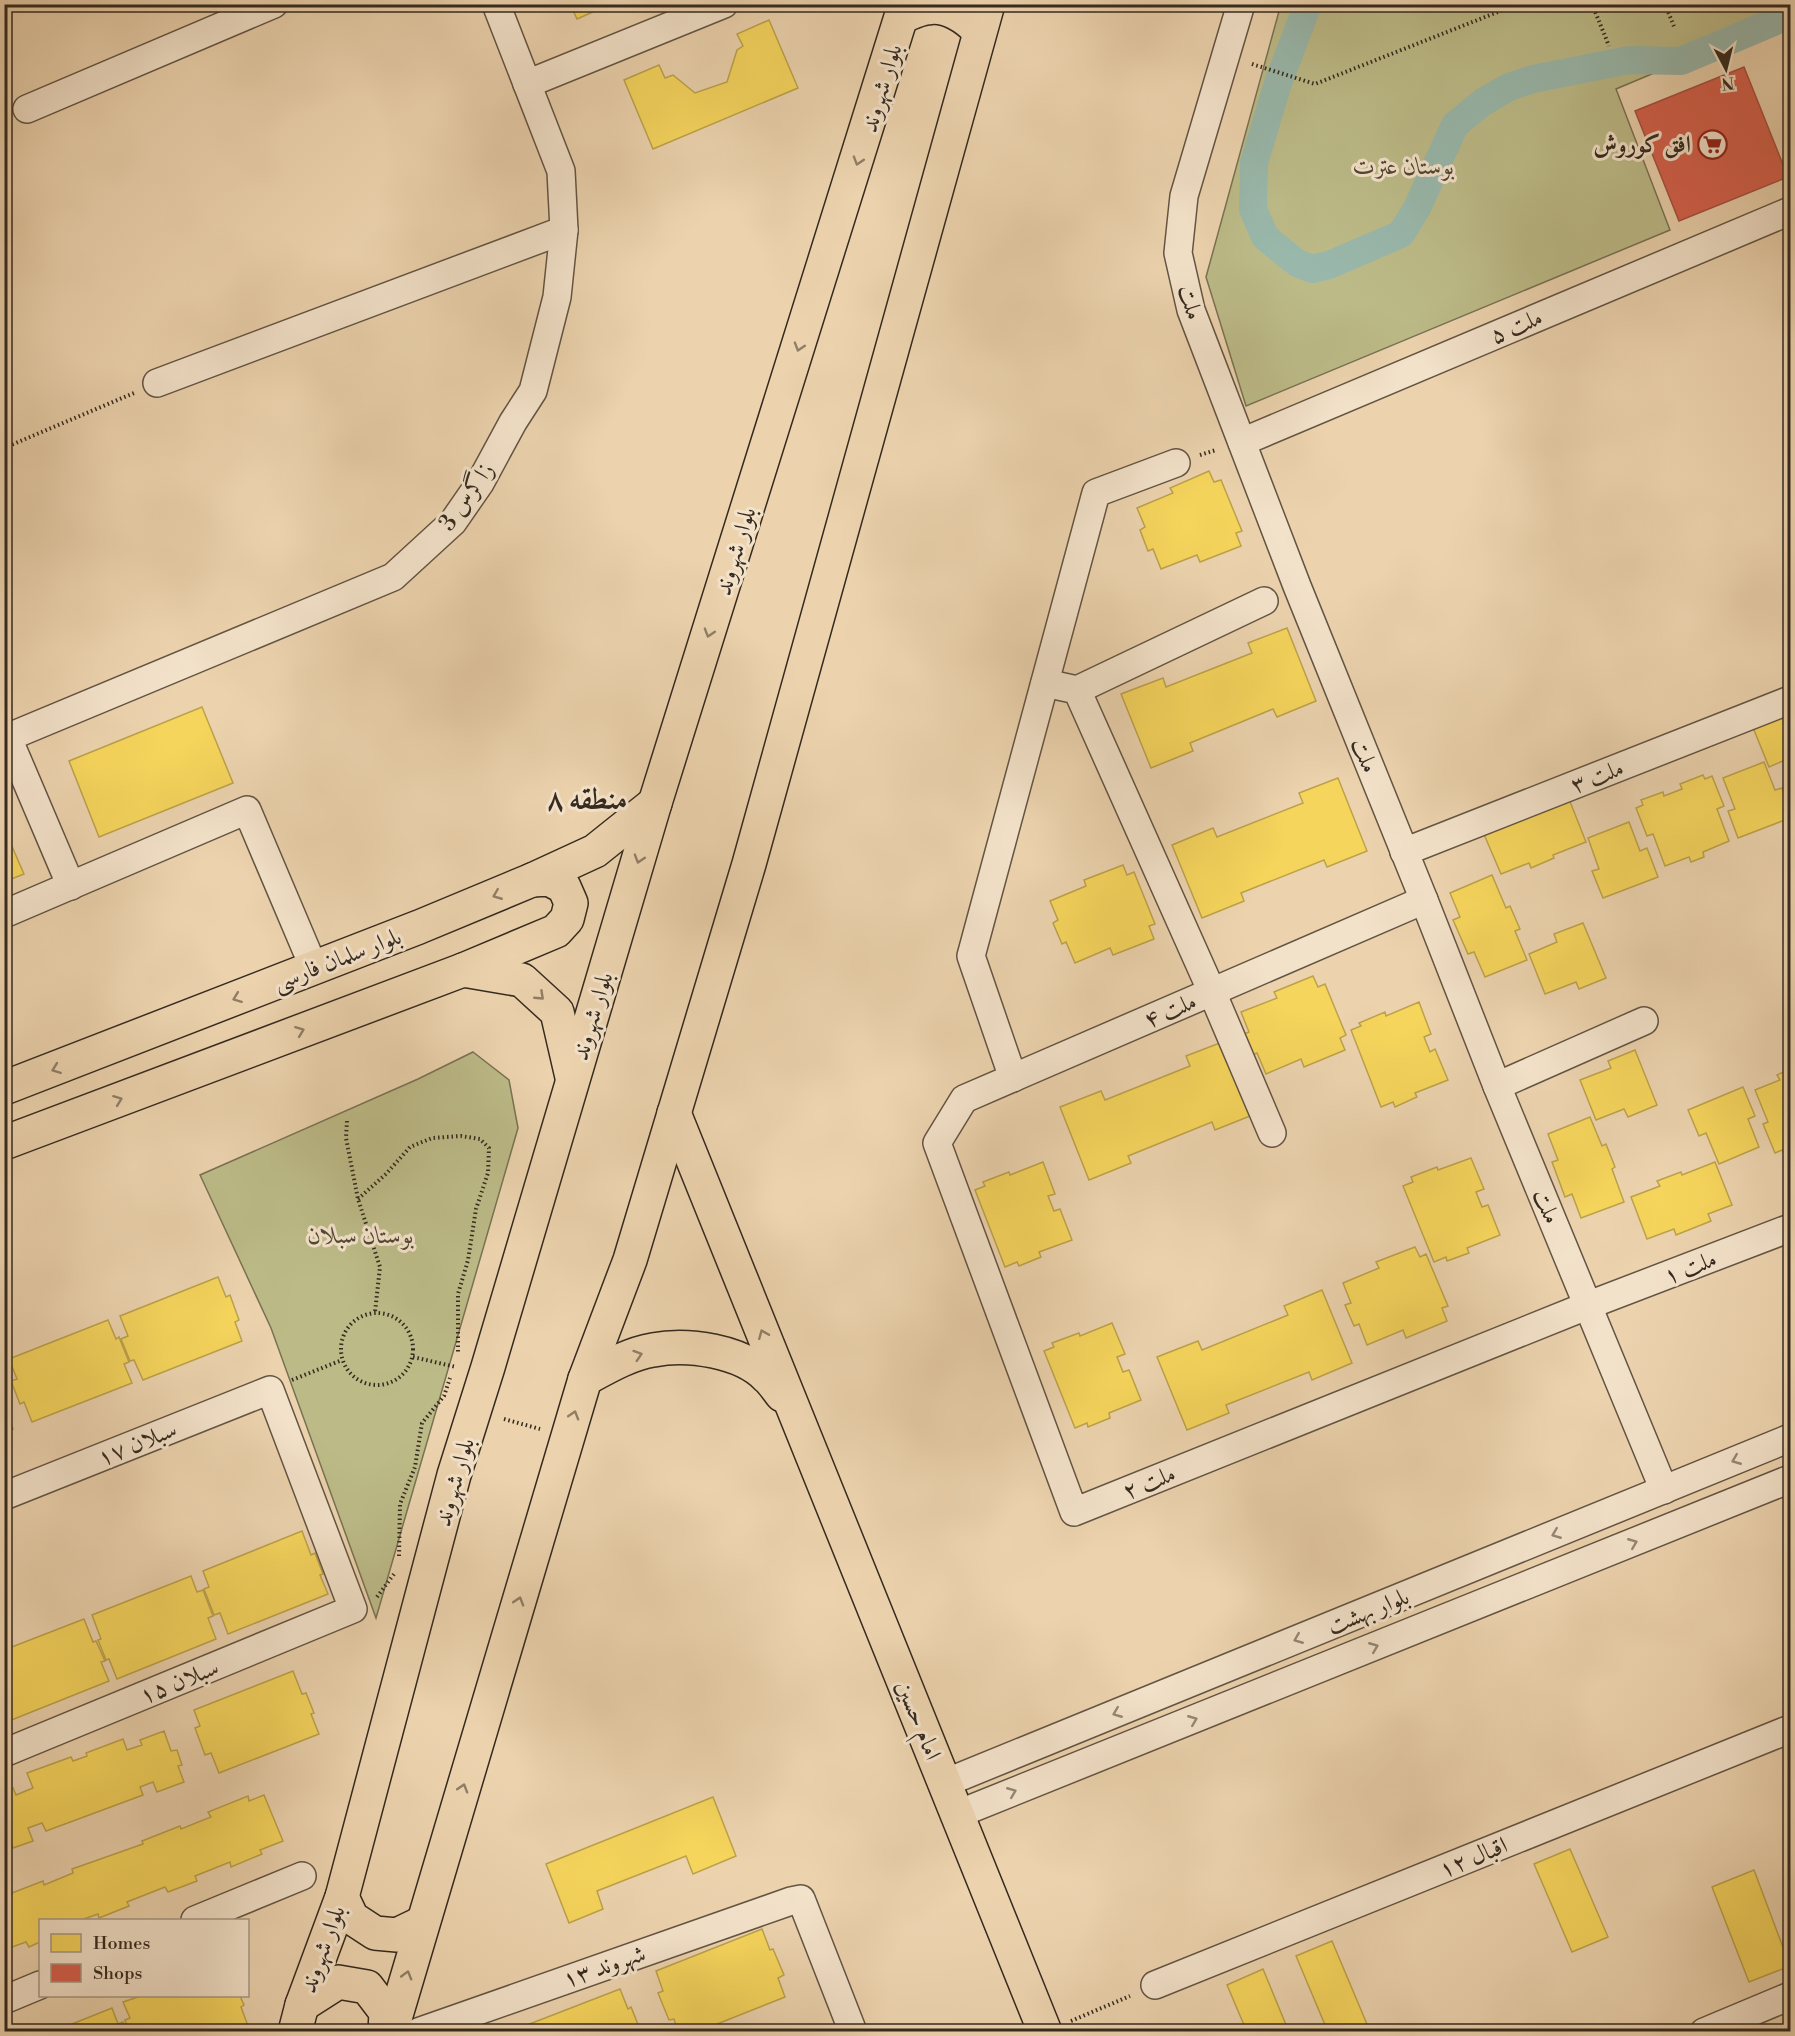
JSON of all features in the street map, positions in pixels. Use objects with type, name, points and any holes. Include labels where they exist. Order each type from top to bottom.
[{"type":"main road","points":[[391,2031],[585,1379],[630,1260],[749,864],[984,18],[968,19],[946,9],[929,7],[904,10]]},
{"type":"main road","name":"بلوار شهروند","points":[[298,2018],[342,1897],[454,1475],[655,803],[904,10]]},
{"type":"main road","name":"بلوار سلمان فارسی","points":[[4,1088],[314,968],[532,880],[595,850],[655,803]]},
{"type":"main road","points":[[4,1143],[463,970],[556,931],[567,919],[571,903],[564,887],[549,879],[532,880]]},
{"type":"main road","points":[[463,970],[522,980],[557,1012],[573,1079]]},
{"type":"main road","name":"امام حسین","points":[[674,1113],[945,1783],[1056,2027]]},
{"type":"main road","points":[[585,1379],[619,1361],[654,1350],[694,1348],[732,1355],[766,1376],[792,1408]]},
{"type":"main road","points":[[342,1897],[351,1918],[375,1933],[397,1935],[422,1923]]},
{"type":"main road","points":[[298,2018],[338,1982],[367,1987],[386,2012],[385,2031]]},
{"type":"street","points":[[27,109],[274,4]]},
{"type":"street","name":"زاگرس 3","points":[[6,739],[393,578],[453,522],[480,483],[513,422],[533,391],[557,297],[564,230],[561,171],[496,4]]},
{"type":"street","points":[[527,84],[724,4]]},
{"type":"street","name":"ملت","points":[[1241,4],[1184,196],[1178,253],[1191,310],[1301,597],[1497,1086],[1664,1490]]},
{"type":"street","name":"ملت ۵","points":[[1242,442],[1791,211]]},
{"type":"street","points":[[157,383],[564,230]]},
{"type":"street","points":[[1013,1078],[971,956],[1096,493],[1176,463]]},
{"type":"street","points":[[1045,683],[1077,690],[1264,601]]},
{"type":"street","points":[[1077,690],[1212,992],[1272,1133]]},
{"type":"street","name":"ملت ۳","points":[[1404,852],[1791,700]]},
{"type":"street","points":[[6,739],[71,885]]},
{"type":"street","points":[[4,914],[247,810],[314,968]]},
{"type":"street","name":"ملت ۴","points":[[937,1143],[964,1099],[1424,900]]},
{"type":"street","points":[[1497,1086],[1644,1022]]},
{"type":"street","name":"ملت ۲","points":[[937,1143],[1074,1512],[1588,1305]]},
{"type":"street","name":"ملت ۱","points":[[1588,1305],[1791,1228]]},
{"type":"street","points":[[270,1390],[353,1609]]},
{"type":"street","name":"سبلان ۱۷","points":[[4,1496],[270,1390]]},
{"type":"street","name":"بلوار بهشت","points":[[945,1783],[1791,1438]]},
{"type":"street","name":"بلوار بهشت","points":[[958,1814],[1791,1479]]},
{"type":"street","name":"سبلان ۱۵","points":[[4,1753],[353,1609]]},
{"type":"street","name":"اقبال ۱۲","points":[[1155,1985],[1791,1729]]},
{"type":"street","points":[[197,1919],[302,1876]]},
{"type":"street","name":"شهروند ۱۳","points":[[418,2031],[801,1899],[853,2031]]},
{"type":"street","points":[[4,2000],[39,1985]]},
{"type":"street","points":[[1704,2031],[1791,1996]]},
{"type":"path","points":[[1272,71],[1314,84],[1518,4]]},
{"type":"path","points":[[1531,4],[1532,9],[1544,4]]},
{"type":"path","points":[[1592,4],[1609,46]]},
{"type":"path","points":[[1665,4],[1675,29]]},
{"type":"path","points":[[4,448],[157,383]]},
{"type":"path","points":[[1176,463],[1242,442]]},
{"type":"path","points":[[347,1121],[346,1138],[358,1199],[380,1267],[375,1312]]},
{"type":"path","points":[[353,1609],[377,1597],[393,1576],[399,1554],[400,1504],[415,1467],[422,1423],[444,1396],[459,1351],[458,1294],[468,1260],[476,1209],[488,1173],[489,1148],[480,1139],[461,1136],[432,1138],[410,1147],[386,1174],[358,1199]]},
{"type":"path","points":[[375,1312],[397,1318],[411,1335],[413,1357],[404,1374],[388,1385],[369,1385],[352,1376],[342,1360],[342,1338],[354,1320],[375,1312]]},
{"type":"path","points":[[413,1357],[464,1369]]},
{"type":"path","points":[[270,1390],[342,1360]]},
{"type":"path","points":[[475,1411],[568,1436]]},
{"type":"path","points":[[1056,2027],[1155,1985]]},
{"type":"green space","name":"بوستان عترت","points":[[1281,4],[1790,4],[1790,16],[1616,89],[1670,230],[1246,406],[1206,277]]},
{"type":"green space","name":"بوستان سبلان","points":[[473,1052],[509,1080],[518,1128],[376,1618],[271,1328],[200,1175],[418,1079]]},
{"type":"building: Homes","points":[[570,4],[611,4],[577,19]]},
{"type":"building: Homes","points":[[769,20],[798,88],[653,149],[624,80],[659,65],[665,78],[673,75],[695,93],[727,82],[737,50],[743,46],[737,34]]},
{"type":"building: Homes","points":[[1209,471],[1214,482],[1221,480],[1242,531],[1236,533],[1241,546],[1200,562],[1197,555],[1161,569],[1153,549],[1148,551],[1140,530],[1145,527],[1137,508],[1173,493],[1170,488]]},
{"type":"building: Homes","points":[[1287,628],[1316,701],[1277,717],[1273,709],[1190,743],[1193,751],[1151,768],[1121,694],[1163,678],[1166,687],[1252,653],[1248,643]]},
{"type":"building: Homes","points":[[1790,702],[1790,758],[1769,767],[1752,725]]},
{"type":"building: Homes","points":[[202,707],[233,783],[99,837],[69,761]]},
{"type":"building: Homes","points":[[1764,762],[1775,790],[1782,788],[1790,809],[1790,818],[1738,838],[1728,811],[1735,809],[1723,778]]},
{"type":"building: Homes","points":[[1703,775],[1705,779],[1712,776],[1724,806],[1717,809],[1729,841],[1703,852],[1704,857],[1691,862],[1689,857],[1665,866],[1653,834],[1647,836],[1636,808],[1643,805],[1641,800],[1663,792],[1664,796],[1682,789],[1680,784]]},
{"type":"building: Homes","points":[[1338,778],[1367,851],[1327,867],[1324,860],[1241,893],[1244,901],[1202,918],[1172,845],[1213,828],[1217,837],[1303,803],[1299,793]]},
{"type":"building: Homes","points":[[1569,799],[1586,842],[1553,855],[1554,858],[1531,868],[1529,863],[1501,874],[1483,832]]},
{"type":"building: Homes","points":[[1629,822],[1640,851],[1647,848],[1658,877],[1603,898],[1592,871],[1599,869],[1588,838]]},
{"type":"building: Homes","points":[[4,828],[24,874],[4,882]]},
{"type":"building: Homes","points":[[1123,865],[1127,875],[1134,872],[1155,924],[1149,926],[1154,939],[1113,955],[1110,948],[1075,963],[1066,942],[1062,944],[1053,923],[1058,920],[1050,901],[1086,886],[1084,880]]},
{"type":"building: Homes","points":[[1492,875],[1506,908],[1510,906],[1520,929],[1515,931],[1527,960],[1485,977],[1474,952],[1468,954],[1453,920],[1460,917],[1450,893]]},
{"type":"building: Homes","points":[[1583,923],[1606,978],[1579,989],[1576,982],[1545,994],[1529,954],[1557,942],[1554,934]]},
{"type":"building: Homes","points":[[1313,976],[1318,987],[1325,984],[1346,1035],[1340,1038],[1345,1050],[1304,1067],[1301,1059],[1266,1074],[1257,1053],[1252,1055],[1244,1034],[1249,1032],[1241,1012],[1277,998],[1274,992]]},
{"type":"building: Homes","points":[[1419,1002],[1431,1034],[1424,1037],[1430,1052],[1435,1049],[1448,1080],[1415,1093],[1417,1097],[1395,1107],[1393,1102],[1381,1107],[1351,1030],[1361,1026],[1359,1023],[1385,1012],[1386,1016]]},
{"type":"building: Homes","points":[[1225,1041],[1255,1114],[1215,1130],[1212,1122],[1128,1156],[1131,1163],[1089,1180],[1060,1107],[1101,1091],[1105,1100],[1190,1066],[1186,1056]]},
{"type":"building: Homes","points":[[1635,1050],[1657,1105],[1628,1117],[1624,1109],[1596,1120],[1580,1080],[1611,1068],[1608,1061]]},
{"type":"building: Homes","points":[[1790,1069],[1790,1151],[1784,1154],[1782,1150],[1775,1153],[1763,1124],[1768,1122],[1755,1090],[1780,1080],[1777,1075]]},
{"type":"building: Homes","points":[[1743,1087],[1755,1116],[1748,1119],[1759,1147],[1719,1164],[1706,1133],[1699,1136],[1688,1110]]},
{"type":"building: Homes","points":[[1590,1117],[1602,1146],[1606,1144],[1624,1202],[1581,1218],[1572,1194],[1565,1197],[1552,1162],[1558,1160],[1548,1134]]},
{"type":"building: Homes","points":[[1471,1158],[1484,1189],[1476,1192],[1482,1207],[1488,1205],[1500,1235],[1467,1248],[1469,1253],[1447,1261],[1446,1257],[1434,1262],[1403,1186],[1413,1182],[1411,1177]]},
{"type":"building: Homes","points":[[1043,1162],[1055,1194],[1048,1196],[1054,1211],[1060,1209],[1072,1240],[1039,1252],[1041,1257],[1019,1266],[1017,1262],[1005,1267],[975,1190],[985,1186],[983,1182],[1009,1172],[1010,1175]]},
{"type":"building: Homes","points":[[1715,1162],[1732,1205],[1708,1214],[1711,1221],[1676,1235],[1674,1229],[1647,1239],[1631,1197],[1660,1186],[1657,1181],[1681,1172],[1682,1175]]},
{"type":"building: Homes","points":[[1415,1247],[1420,1257],[1426,1254],[1448,1306],[1442,1308],[1447,1321],[1406,1338],[1403,1330],[1367,1345],[1359,1324],[1354,1326],[1345,1305],[1351,1303],[1343,1283],[1379,1268],[1376,1262]]},
{"type":"building: Homes","points":[[218,1277],[226,1297],[230,1295],[239,1320],[235,1322],[242,1341],[143,1380],[134,1360],[130,1361],[121,1339],[128,1336],[120,1316]]},
{"type":"building: Homes","points":[[1322,1290],[1352,1363],[1312,1380],[1309,1372],[1226,1405],[1229,1413],[1187,1430],[1157,1357],[1198,1341],[1202,1350],[1288,1315],[1284,1306]]},
{"type":"building: Homes","points":[[108,1320],[116,1339],[119,1337],[129,1362],[124,1364],[132,1383],[32,1422],[24,1402],[20,1404],[11,1381],[17,1379],[9,1359]]},
{"type":"building: Homes","points":[[1112,1323],[1125,1354],[1117,1357],[1123,1372],[1129,1370],[1141,1400],[1109,1413],[1110,1418],[1088,1427],[1087,1423],[1075,1428],[1044,1351],[1054,1347],[1052,1343],[1079,1333],[1080,1336]]},
{"type":"building: Homes","points":[[4,1393],[11,1408],[6,1410],[13,1429],[4,1433]]},
{"type":"building: Homes","points":[[302,1531],[311,1555],[315,1553],[323,1574],[320,1575],[328,1594],[228,1634],[220,1613],[214,1615],[204,1589],[209,1587],[203,1571]]},
{"type":"building: Homes","points":[[191,1576],[197,1592],[203,1590],[213,1616],[208,1618],[216,1639],[117,1679],[98,1640],[101,1639],[92,1615]]},
{"type":"building: Homes","points":[[84,1619],[93,1642],[96,1641],[105,1661],[101,1662],[109,1681],[9,1721],[4,1709],[4,1650]]},
{"type":"building: Homes","points":[[293,1671],[302,1694],[306,1693],[319,1734],[219,1773],[211,1753],[205,1755],[195,1728],[200,1726],[194,1710]]},
{"type":"building: Homes","points":[[164,1731],[171,1751],[177,1750],[182,1765],[178,1766],[184,1782],[157,1792],[153,1782],[140,1787],[143,1795],[46,1831],[42,1823],[28,1828],[33,1841],[13,1848],[6,1830],[4,1831],[4,1791],[13,1788],[16,1795],[33,1788],[27,1773],[71,1757],[73,1761],[87,1756],[86,1753],[123,1739],[127,1750],[142,1745],[140,1740]]},
{"type":"building: Homes","points":[[264,1795],[283,1841],[260,1850],[262,1854],[231,1867],[230,1862],[195,1876],[197,1881],[168,1892],[165,1887],[127,1902],[129,1906],[99,1918],[98,1914],[84,1919],[39,1919],[39,1942],[29,1947],[26,1942],[4,1950],[4,1896],[43,1881],[44,1885],[73,1873],[72,1869],[143,1844],[142,1841],[180,1826],[181,1829],[211,1817],[208,1812],[248,1796],[249,1801]]},
{"type":"building: Homes","points":[[713,1797],[736,1856],[693,1874],[686,1856],[597,1891],[603,1909],[569,1923],[546,1864]]},
{"type":"building: Homes","points":[[1570,1849],[1608,1937],[1572,1952],[1534,1864]]},
{"type":"building: Homes","points":[[1754,1870],[1790,1966],[1749,1982],[1712,1887]]},
{"type":"building: Homes","points":[[762,1929],[770,1950],[773,1949],[784,1975],[778,1978],[785,1997],[697,2032],[678,2032],[674,2019],[669,2020],[658,1993],[663,1991],[656,1971]]},
{"type":"building: Homes","points":[[1332,1941],[1369,2029],[1364,2032],[1328,2032],[1296,1956]]},
{"type":"building: Homes","points":[[1263,1969],[1289,2032],[1247,2032],[1227,1985]]},
{"type":"building: Homes","points":[[620,1989],[628,2009],[631,2007],[641,2032],[514,2030]]},
{"type":"building: Homes","points":[[138,1997],[240,1997],[244,2005],[241,2007],[248,2026],[234,2032],[129,2032],[125,2020],[130,2018],[123,2002]]},
{"type":"building: Homes","points":[[112,2008],[118,2024],[123,2022],[128,2032],[52,2032]]},
{"type":"building: Shops","name":"افق کوروش","points":[[1744,67],[1788,177],[1679,221],[1635,111]]},
{"type":"waterway","points":[[1308,4],[1278,83],[1254,163],[1253,209],[1265,237],[1297,263],[1312,269],[1329,265],[1401,234],[1417,208],[1455,125],[1483,102],[1509,87],[1533,79],[1629,60],[1681,61],[1790,15]]},
{"type":"place","name":"افق کوروش","points":[[1712,144]]},
{"type":"district","name":"منطقه ۸","points":[[587,799]]}]
